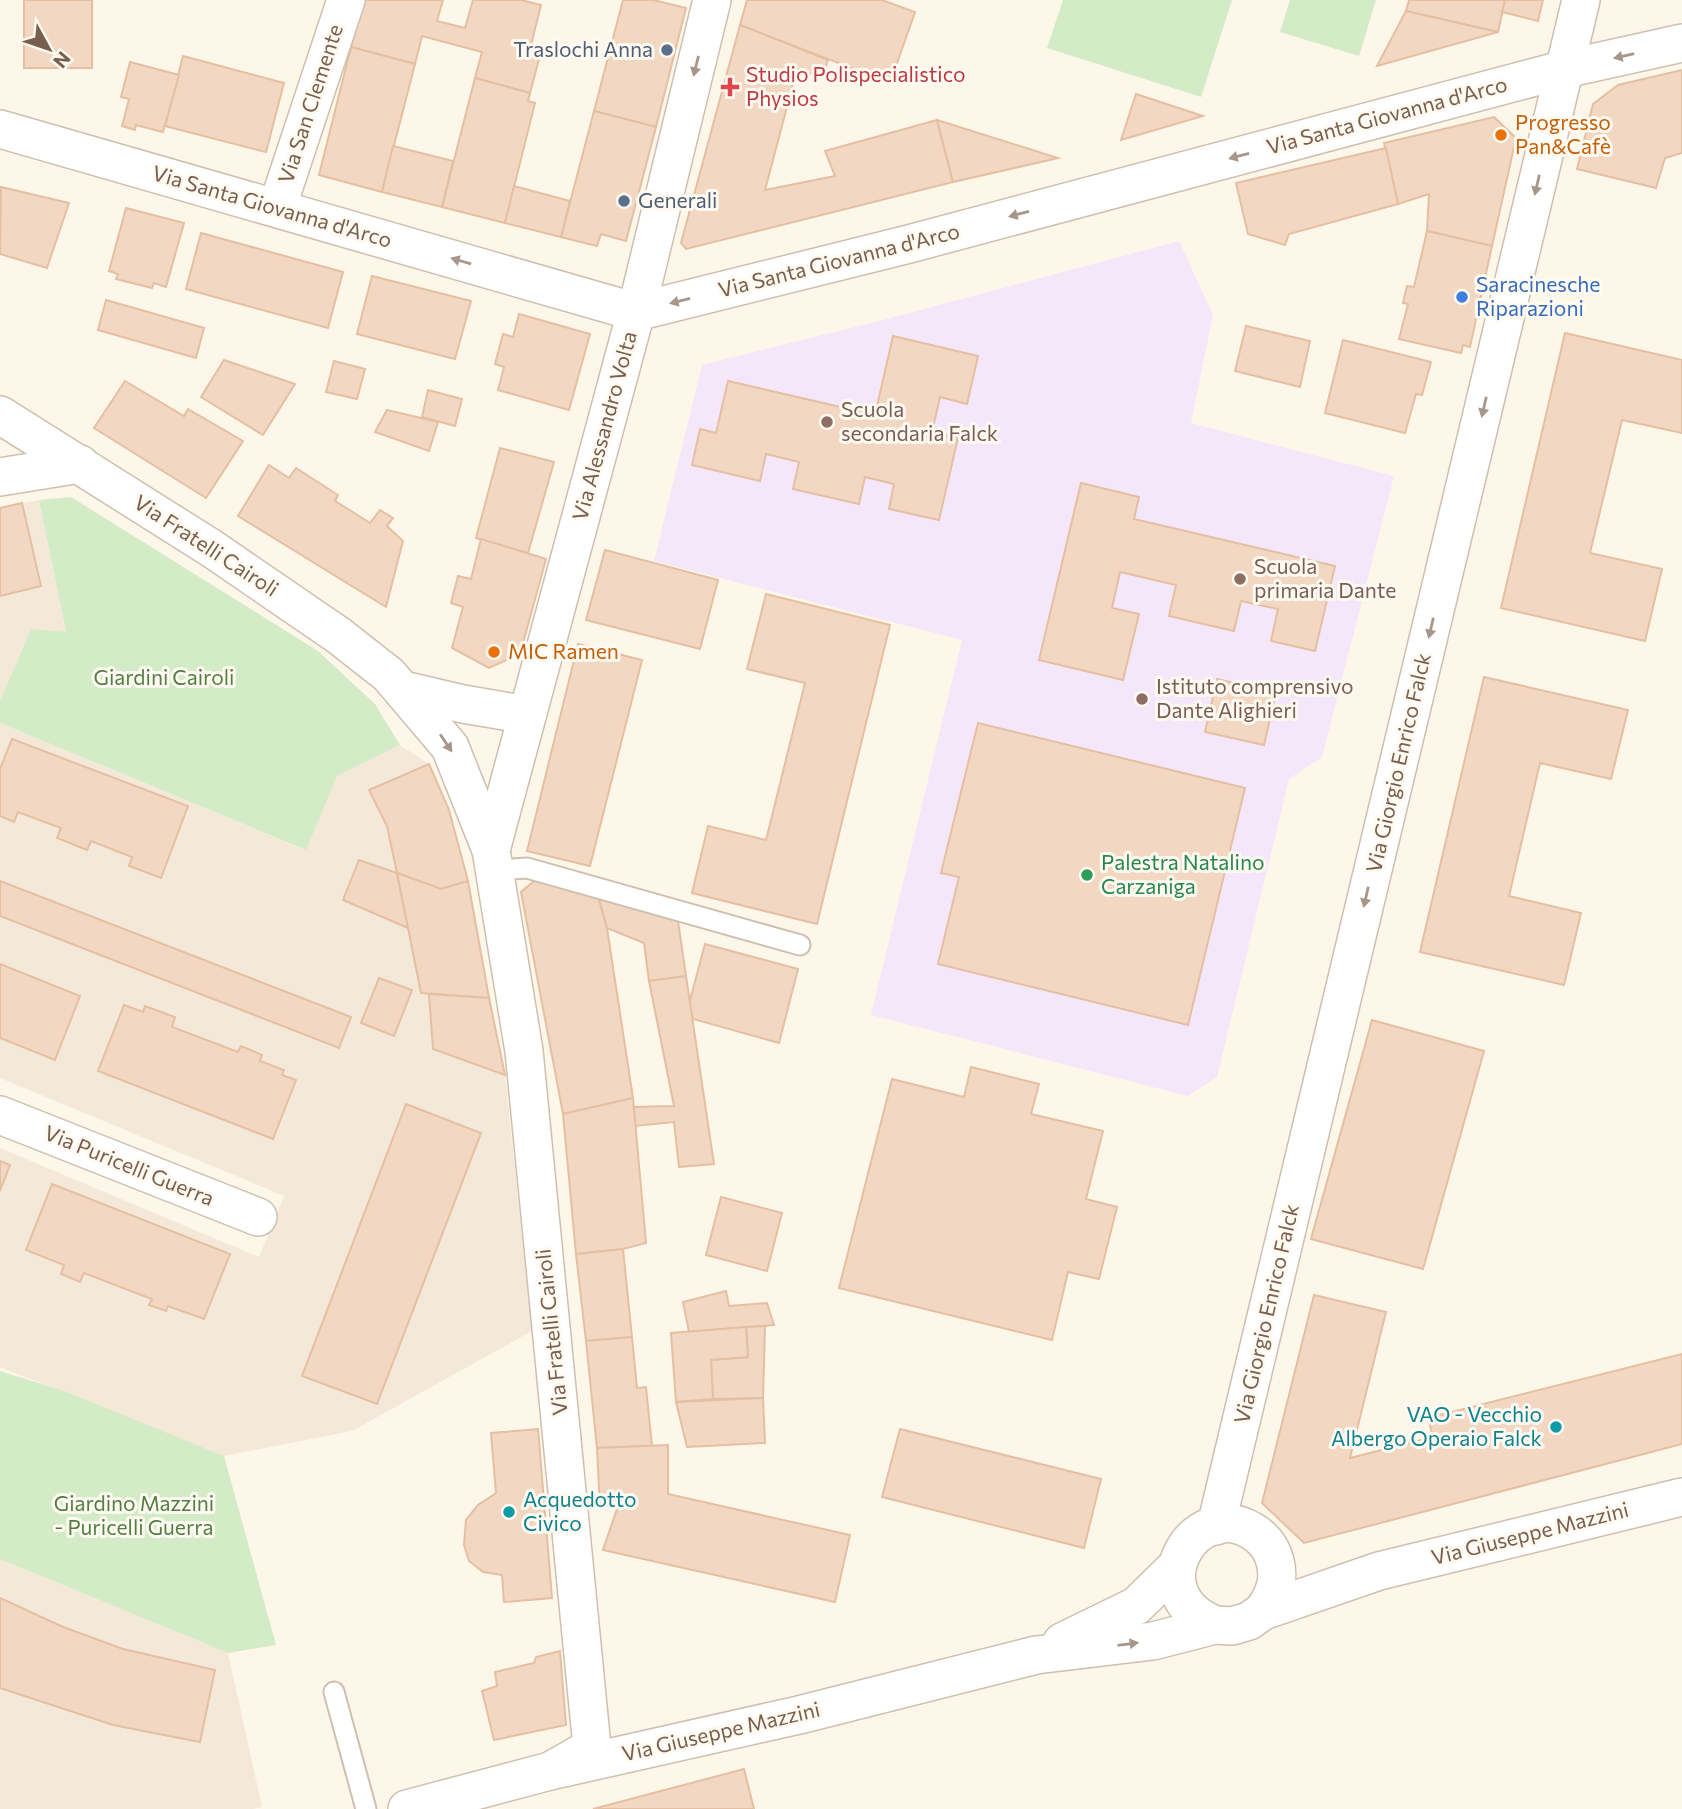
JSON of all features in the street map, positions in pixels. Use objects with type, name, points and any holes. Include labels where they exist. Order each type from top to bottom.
[{"type":"street","name":"Via San Clemente","points":[[277,208],[346,0]]},
{"type":"street","name":"Via Alessandro Volta","points":[[493,860],[527,715],[636,312],[712,0]]},
{"type":"street","name":"Via Giorgio Enrico Falck","points":[[1216,1525],[1581,0]]},
{"type":"street","name":"Via Santa Giovanna d'Arco","points":[[0,129],[636,312],[909,243],[1565,69],[1682,43]]},
{"type":"street","name":"Via Fratelli Cairoli","points":[[0,415],[211,548],[338,635],[389,675],[450,747],[493,860],[524,1051],[593,1747],[550,1771]]},
{"type":"street","points":[[0,477],[80,464]]},
{"type":"street","name":"Via Fratelli Cairoli","points":[[404,690],[527,715]]},
{"type":"street","name":"Via Puricelli Guerra","points":[[0,1115],[258,1217]]},
{"type":"street","name":"Via Giuseppe Mazzini","points":[[407,1809],[550,1771],[799,1715],[1036,1655],[1153,1641],[1215,1625],[1232,1626],[1249,1621],[1263,1611],[1379,1571],[1682,1497]]},
{"type":"street","points":[[1216,1525],[1232,1524],[1248,1529],[1262,1538],[1272,1550],[1278,1582],[1273,1597],[1263,1611]]},
{"type":"street","name":"Via Giuseppe Mazzini","points":[[1036,1655],[1136,1606],[1177,1567],[1181,1553],[1190,1540],[1216,1525]]},
{"type":"street","name":"Via Giuseppe Mazzini","points":[[1277,1566],[1379,1571]]},
{"type":"street","points":[[1177,1567],[1179,1590],[1189,1609],[1200,1619],[1215,1625]]},
{"type":"lane","points":[[493,860],[800,945]]},
{"type":"lane","points":[[334,1692],[366,1809]]},
{"type":"shaded area","name":"Istituto comprensivo Dante Alighieri","points":[[1179,241],[1213,315],[1191,423],[1394,476],[1322,757],[1289,779],[1217,1077],[1188,1096],[871,1015],[962,640],[654,561],[702,365]]},
{"type":"shaded area","points":[[39,500],[66,633],[31,629],[0,701],[0,508]]},
{"type":"shaded area","points":[[0,723],[305,850],[337,776],[400,745],[429,764],[449,810],[468,881],[505,1075],[532,1331],[352,1431],[224,1456],[0,1367],[0,1148],[259,1257],[284,1196],[0,1078]]},
{"type":"shaded area","points":[[0,1559],[228,1653],[262,1807],[0,1809]]},
{"type":"green space","points":[[1063,0],[1232,0],[1201,97],[1047,48]]},
{"type":"green space","points":[[1290,0],[1376,0],[1359,56],[1280,32]]},
{"type":"green space","name":"Giardini Cairoli","points":[[71,497],[318,651],[375,704],[400,745],[337,776],[306,850],[0,723],[0,701],[31,629],[66,632],[39,500]]},
{"type":"green space","name":"Giardino Mazzini - Puricelli Guerra","points":[[0,1371],[64,1391],[224,1456],[276,1645],[228,1653],[0,1559]]},
{"type":"building","points":[[24,0],[92,0],[92,68],[24,68]]},
{"type":"building","points":[[364,0],[443,0],[437,21],[465,28],[473,0],[521,0],[541,5],[531,45],[542,48],[530,93],[475,78],[482,52],[422,36],[415,64],[351,47]]},
{"type":"building","points":[[623,0],[653,0],[686,8],[656,127],[594,111]]},
{"type":"building","points":[[747,0],[882,0],[915,12],[890,83],[740,25]]},
{"type":"building","points":[[1409,0],[1505,0],[1498,32],[1406,11]]},
{"type":"building","points":[[1505,0],[1543,0],[1538,21],[1502,12]]},
{"type":"building","points":[[1406,11],[1498,32],[1377,66]]},
{"type":"building","points":[[740,25],[828,60],[822,77],[797,69],[765,190],[835,176],[825,151],[937,120],[953,182],[686,249],[681,243]]},
{"type":"building","points":[[351,47],[415,64],[382,192],[319,175]]},
{"type":"building","points":[[183,56],[284,83],[266,152],[165,126]]},
{"type":"building","points":[[130,62],[179,75],[163,132],[136,125],[135,130],[122,126],[129,99],[121,97]]},
{"type":"building","points":[[1682,70],[1682,153],[1665,158],[1656,188],[1577,169],[1593,104],[1618,85]]},
{"type":"building","points":[[475,78],[530,93],[528,101],[535,103],[505,223],[442,207]]},
{"type":"building","points":[[1136,94],[1203,116],[1121,140]]},
{"type":"building","points":[[594,111],[656,127],[626,241],[601,234],[597,246],[561,237]]},
{"type":"building","points":[[1494,117],[1516,138],[1492,246],[1427,231],[1429,194],[1398,204],[1384,143]]},
{"type":"building","points":[[937,120],[1058,158],[953,182]]},
{"type":"building","points":[[393,146],[453,161],[442,207],[382,192]]},
{"type":"building","points":[[1386,148],[1398,204],[1289,234],[1285,245],[1248,234],[1236,183]]},
{"type":"building","points":[[514,186],[570,201],[561,237],[505,223]]},
{"type":"building","points":[[1,187],[69,203],[47,268],[0,254]]},
{"type":"building","points":[[126,208],[184,223],[166,287],[154,283],[152,288],[116,279],[118,274],[109,271]]},
{"type":"building","points":[[1427,231],[1492,246],[1470,347],[1463,345],[1461,353],[1399,339],[1408,304],[1403,303],[1407,286],[1414,287]]},
{"type":"building","points":[[201,233],[343,272],[328,328],[186,289]]},
{"type":"building","points":[[372,276],[471,301],[455,359],[357,334]]},
{"type":"building","points":[[106,300],[204,328],[196,358],[98,330]]},
{"type":"building","points":[[519,314],[590,334],[569,410],[498,390],[504,367],[495,364],[503,334],[513,337]]},
{"type":"building","points":[[1246,326],[1310,341],[1300,387],[1235,371]]},
{"type":"building","points":[[1565,333],[1682,360],[1682,433],[1622,420],[1590,553],[1662,569],[1645,641],[1501,608]]},
{"type":"building","name":"Scuola secondaria Falck","points":[[893,336],[978,356],[967,404],[940,397],[932,432],[958,438],[939,520],[889,509],[894,484],[865,477],[859,504],[793,489],[799,462],[766,454],[760,481],[692,465],[700,429],[716,433],[728,381],[875,415]]},
{"type":"building","points":[[1343,340],[1431,362],[1422,395],[1416,394],[1405,433],[1325,413]]},
{"type":"building","points":[[224,360],[295,384],[263,435],[201,397]]},
{"type":"building","points":[[334,361],[365,369],[357,399],[326,392]]},
{"type":"building","points":[[125,381],[184,416],[188,409],[243,441],[206,498],[94,428]]},
{"type":"building","points":[[428,390],[462,399],[455,426],[422,417]]},
{"type":"building","points":[[387,410],[438,422],[429,451],[375,432]]},
{"type":"building","points":[[500,448],[554,462],[528,553],[476,538]]},
{"type":"building","points":[[269,465],[289,478],[296,468],[338,495],[335,501],[370,523],[380,510],[393,518],[387,526],[403,541],[386,607],[238,516]]},
{"type":"building","name":"Scuola primaria Dante","points":[[1081,483],[1139,497],[1134,519],[1335,566],[1315,651],[1271,641],[1278,609],[1241,601],[1234,631],[1169,616],[1176,585],[1120,572],[1112,608],[1139,614],[1123,680],[1039,660]]},
{"type":"building","points":[[22,503],[41,586],[0,596],[0,508]]},
{"type":"building","points":[[481,539],[546,559],[520,654],[489,668],[452,648],[463,607],[451,603],[458,576],[471,579]]},
{"type":"building","points":[[605,550],[718,580],[700,649],[586,620]]},
{"type":"building","points":[[766,594],[890,625],[817,924],[692,893],[708,826],[766,840],[805,683],[747,669]]},
{"type":"building","points":[[578,644],[642,660],[590,866],[527,851]]},
{"type":"building","points":[[1484,677],[1628,710],[1611,779],[1540,763],[1509,896],[1581,913],[1564,985],[1420,952]]},
{"type":"building","points":[[1217,679],[1276,693],[1264,745],[1205,732]]},
{"type":"building","name":"Palestra Natalino Carzaniga","points":[[978,723],[1245,788],[1188,1025],[938,964],[959,877],[941,873]]},
{"type":"building","points":[[12,739],[188,806],[161,878],[129,866],[132,857],[91,841],[87,850],[57,838],[61,828],[18,812],[14,822],[0,816],[0,769]]},
{"type":"building","points":[[429,764],[449,810],[468,881],[441,889],[397,873],[387,826],[369,790]]},
{"type":"building","points":[[359,860],[397,873],[408,928],[343,900]]},
{"type":"building","points":[[397,873],[441,889],[468,881],[489,998],[421,993]]},
{"type":"building","points":[[535,880],[599,899],[607,928],[633,1098],[563,1114],[521,892]]},
{"type":"building","points":[[0,881],[351,1017],[339,1048],[0,916]]},
{"type":"building","points":[[599,899],[678,921],[686,976],[649,981],[644,943],[607,928]]},
{"type":"building","points":[[705,944],[798,969],[779,1043],[693,1019],[689,1004]]},
{"type":"building","points":[[0,964],[80,996],[55,1060],[0,1038]]},
{"type":"building","points":[[686,976],[714,1164],[679,1167],[674,1122],[635,1126],[634,1107],[674,1106],[649,981]]},
{"type":"building","points":[[379,978],[412,990],[394,1036],[361,1023]]},
{"type":"building","points":[[429,994],[489,998],[505,1075],[433,1049]]},
{"type":"building","points":[[124,1005],[143,1012],[145,1006],[175,1017],[172,1027],[238,1052],[241,1046],[262,1055],[260,1061],[284,1070],[282,1075],[296,1080],[273,1139],[98,1071]]},
{"type":"building","points":[[1372,1020],[1484,1051],[1423,1269],[1311,1239]]},
{"type":"building","points":[[971,1067],[1039,1084],[1031,1114],[1103,1131],[1086,1199],[1117,1207],[1099,1279],[1068,1272],[1052,1340],[839,1288],[892,1079],[964,1097]]},
{"type":"building","points":[[633,1098],[646,1243],[623,1249],[576,1254],[563,1114]]},
{"type":"building","points":[[406,1104],[481,1133],[377,1404],[302,1376]]},
{"type":"building","points":[[0,1161],[10,1165],[0,1191]]},
{"type":"building","points":[[52,1184],[230,1254],[204,1319],[168,1306],[166,1311],[149,1305],[152,1299],[84,1273],[80,1282],[61,1274],[64,1265],[26,1250]]},
{"type":"building","points":[[721,1197],[782,1213],[767,1271],[706,1255]]},
{"type":"building","points":[[623,1249],[632,1337],[586,1341],[576,1254]]},
{"type":"building","points":[[726,1291],[729,1306],[767,1303],[774,1325],[689,1332],[683,1302]]},
{"type":"building","name":"VAO - Vecchio Albergo Operaio Falck","points":[[1314,1295],[1386,1312],[1350,1458],[1433,1437],[1428,1418],[1682,1354],[1682,1444],[1304,1543],[1262,1503]]},
{"type":"building","points":[[765,1326],[763,1398],[713,1399],[711,1360],[748,1357],[746,1327]]},
{"type":"building","points":[[746,1327],[748,1357],[711,1360],[713,1399],[676,1402],[671,1333]]},
{"type":"building","points":[[632,1337],[637,1388],[646,1387],[652,1446],[597,1448],[586,1341]]},
{"type":"building","points":[[763,1398],[765,1443],[687,1447],[676,1402]]},
{"type":"building","name":"Acquedotto Civico","points":[[538,1429],[552,1598],[504,1602],[502,1575],[483,1572],[469,1561],[464,1545],[466,1520],[478,1505],[496,1493],[491,1433]]},
{"type":"building","points":[[900,1429],[1101,1479],[1084,1548],[882,1497]]},
{"type":"building","points":[[668,1445],[668,1494],[850,1535],[835,1602],[603,1550],[618,1506],[600,1506],[597,1448]]},
{"type":"building","points":[[0,1598],[63,1627],[123,1649],[215,1670],[200,1742],[113,1725],[0,1688]]},
{"type":"building","points":[[560,1651],[566,1725],[494,1740],[482,1691],[497,1686],[495,1672],[534,1663],[536,1657]]},
{"type":"building","points":[[744,1769],[754,1809],[593,1809]]},
{"type":"place","name":"Traslochi Anna","points":[[667,50]]},
{"type":"place","name":"Studio Polispecialistico Physios","points":[[730,87]]},
{"type":"place","name":"Progresso Pan&Cafè","points":[[1501,135]]},
{"type":"place","name":"Generali","points":[[624,201]]},
{"type":"place","name":"Saracinesche Riparazioni","points":[[1462,297]]},
{"type":"place","name":"Scuola secondaria Falck","points":[[827,422]]},
{"type":"place","name":"Scuola primaria Dante","points":[[1240,579]]},
{"type":"place","name":"MIC Ramen","points":[[494,652]]},
{"type":"place","name":"Istituto comprensivo Dante Alighieri","points":[[1142,699]]},
{"type":"place","name":"Palestra Natalino Carzaniga","points":[[1087,875]]},
{"type":"place","name":"VAO - Vecchio Albergo Operaio Falck","points":[[1556,1427]]},
{"type":"place","name":"Acquedotto Civico","points":[[509,1512]]}]
